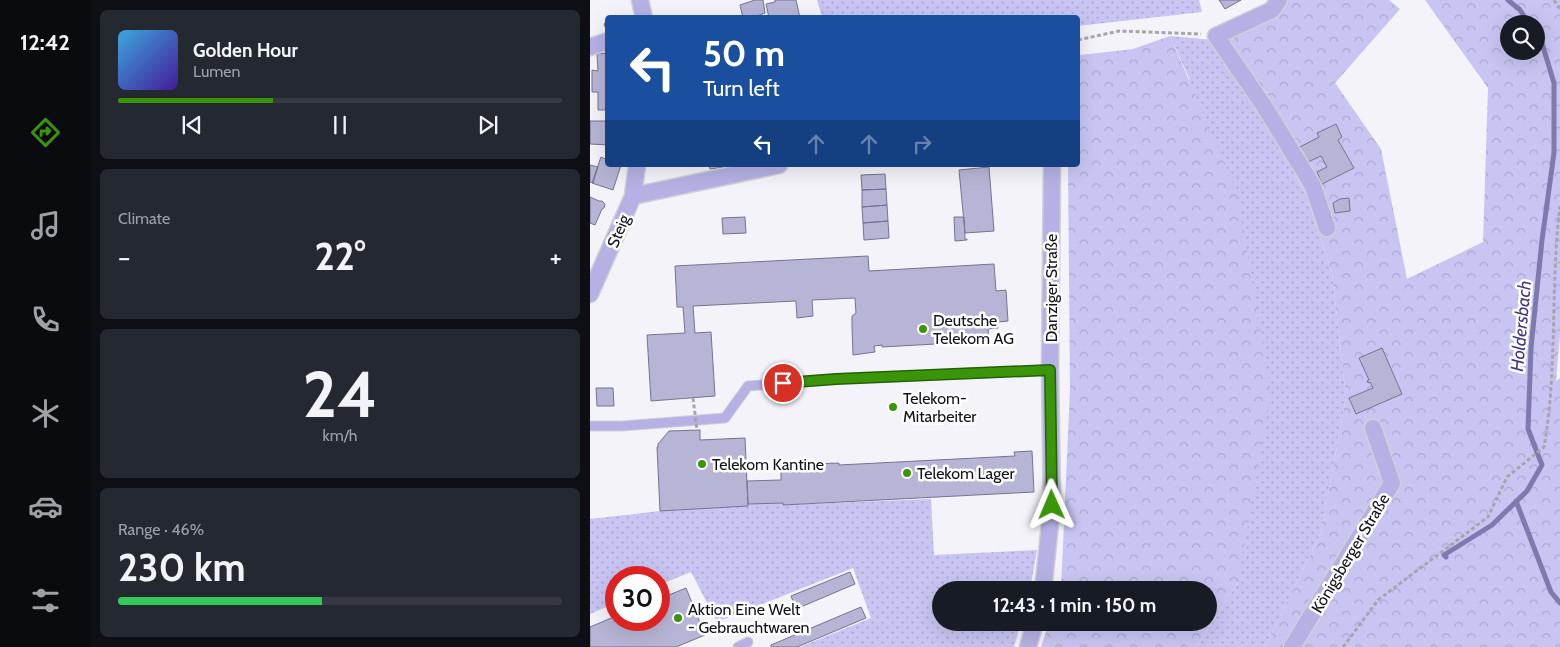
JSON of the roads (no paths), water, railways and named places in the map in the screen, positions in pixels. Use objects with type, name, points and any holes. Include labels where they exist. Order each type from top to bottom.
[{"type":"street","points":[[640,0],[643,15]]},
{"type":"street","points":[[1279,0],[1272,10],[1216,36],[1264,106],[1312,186],[1327,228]]},
{"type":"street","points":[[590,47],[605,42]]},
{"type":"street","name":"Steig","points":[[590,294],[633,196],[637,167]]},
{"type":"street","points":[[633,196],[769,167]]},
{"type":"street","name":"Danziger Straße","points":[[1044,581],[1052,505],[1050,370],[1052,167]]},
{"type":"street","name":"Königsberger Straße","points":[[1292,647],[1392,483],[1373,428]]},
{"type":"street","points":[[1028,647],[1032,631]]},
{"type":"lane","points":[[590,426],[622,426],[725,418],[748,386],[836,379],[1050,370]]},
{"type":"lane","points":[[738,647],[748,642]]},
{"type":"waterway","name":"Holdersbach","points":[[1508,0],[1523,15]]},
{"type":"waterway","name":"Holdersbach","points":[[1446,557],[1444,555],[1492,525],[1527,491],[1542,465],[1528,429],[1531,348],[1542,240],[1554,153],[1554,83],[1545,53]]},
{"type":"waterway","name":"Holdersbach","points":[[1516,501],[1551,592],[1560,603]]},
{"type":"place","name":"Deutsche Telekom AG","points":[[923,329]]},
{"type":"place","name":"Telekom- Mitarbeiter","points":[[893,407]]},
{"type":"place","name":"Telekom Kantine","points":[[702,464]]},
{"type":"place","name":"Telekom Lager","points":[[907,473]]},
{"type":"place","name":"Aktion Eine Welt - Gebrauchtwaren","points":[[678,618]]}]
